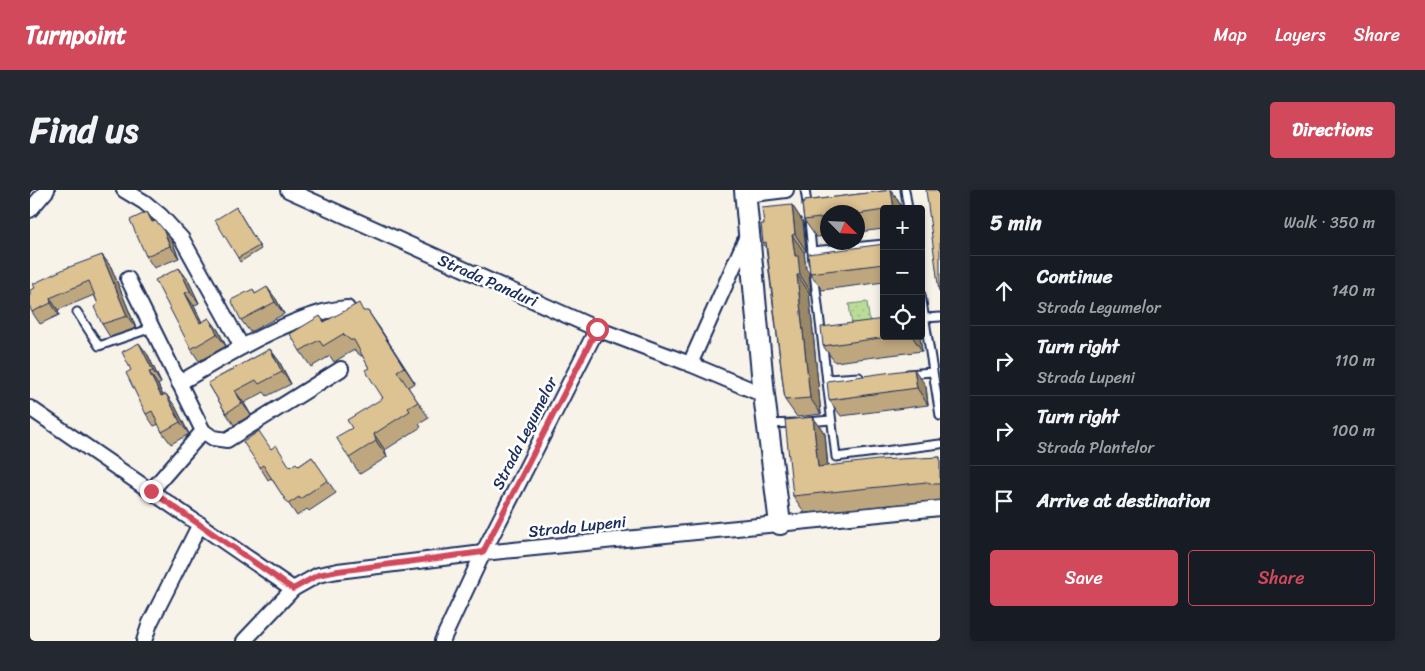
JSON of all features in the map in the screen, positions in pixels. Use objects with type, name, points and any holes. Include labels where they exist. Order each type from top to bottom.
[{"type":"street","points":[[30,210],[47,190]]},
{"type":"street","points":[[124,190],[144,202],[161,216],[182,239],[242,348]]},
{"type":"street","name":"Strada Panduri","points":[[288,190],[597,329],[690,364],[764,395]]},
{"type":"street","points":[[780,524],[764,395],[746,193],[786,190]]},
{"type":"street","points":[[690,364],[750,228]]},
{"type":"street","points":[[128,279],[203,431],[213,438],[227,440],[341,369]]},
{"type":"street","points":[[179,383],[285,326],[320,313],[347,308]]},
{"type":"street","name":"Strada Legumelor","points":[[442,641],[483,552],[597,329]]},
{"type":"street","points":[[30,408],[293,589]]},
{"type":"street","points":[[151,491],[203,431]]},
{"type":"street","name":"Strada Lupeni","points":[[244,641],[293,589],[318,575],[338,571],[483,552],[940,508]]},
{"type":"street","points":[[144,641],[150,623],[200,524]]},
{"type":"lane","points":[[805,190],[836,458],[940,444]]},
{"type":"lane","points":[[905,190],[907,205]]},
{"type":"lane","points":[[812,252],[880,244]]},
{"type":"lane","points":[[77,312],[98,346],[152,328]]},
{"type":"lane","points":[[940,316],[925,318],[940,416]]},
{"type":"lane","points":[[903,374],[932,372]]},
{"type":"lane","points":[[826,379],[865,376]]},
{"type":"lane","points":[[768,424],[831,420]]},
{"type":"green space","points":[[867,302],[870,324],[852,326],[849,304]]},
{"type":"building","points":[[891,190],[893,205],[880,205],[880,211],[865,213],[865,205],[820,205],[820,218],[804,220],[802,204],[804,201]]},
{"type":"building","points":[[926,190],[940,190],[940,292],[939,292]]},
{"type":"building","points":[[792,205],[795,234],[792,235],[795,256],[798,256],[800,275],[797,275],[810,398],[785,400],[766,242],[763,243],[761,224],[764,224],[762,208]]},
{"type":"building","points":[[236,207],[259,246],[238,258],[215,220]]},
{"type":"building","points":[[147,212],[152,222],[156,221],[163,229],[170,246],[146,256],[130,220]]},
{"type":"building","points":[[880,245],[880,264],[810,273],[808,254],[838,250],[865,250],[865,246]]},
{"type":"building","points":[[102,255],[127,316],[102,324],[94,307],[98,304],[89,281],[50,298],[51,303],[32,312],[30,308],[30,290],[35,288],[33,284],[64,269]]},
{"type":"building","points":[[179,268],[190,291],[185,293],[200,323],[209,318],[217,334],[191,349],[155,280]]},
{"type":"building","points":[[267,287],[275,302],[241,320],[231,300],[253,289],[255,294]]},
{"type":"building","points":[[359,303],[363,311],[368,311],[404,367],[397,371],[418,402],[408,408],[410,411],[374,434],[376,441],[349,458],[336,437],[352,428],[347,420],[383,398],[365,370],[369,368],[354,340],[350,340],[343,334],[323,346],[319,340],[300,351],[290,334],[320,316],[324,322]]},
{"type":"building","points":[[880,320],[880,338],[823,346],[821,327]]},
{"type":"building","points":[[139,343],[153,371],[149,372],[161,396],[166,394],[180,422],[162,432],[152,411],[146,414],[126,373],[131,370],[122,352]]},
{"type":"building","points":[[270,349],[282,372],[259,384],[256,380],[235,391],[242,403],[226,413],[208,383]]},
{"type":"building","points":[[914,369],[917,388],[829,400],[827,381]]},
{"type":"building","points":[[813,417],[818,467],[878,460],[940,457],[940,484],[927,482],[793,496],[785,420]]},
{"type":"building","points":[[259,431],[271,449],[276,445],[290,467],[296,463],[299,466],[312,457],[328,480],[300,499],[299,497],[288,504],[263,465],[260,467],[243,442]]},
{"type":"route","points":[[151,491],[293,589],[318,575],[338,571],[483,552],[597,329]]}]
